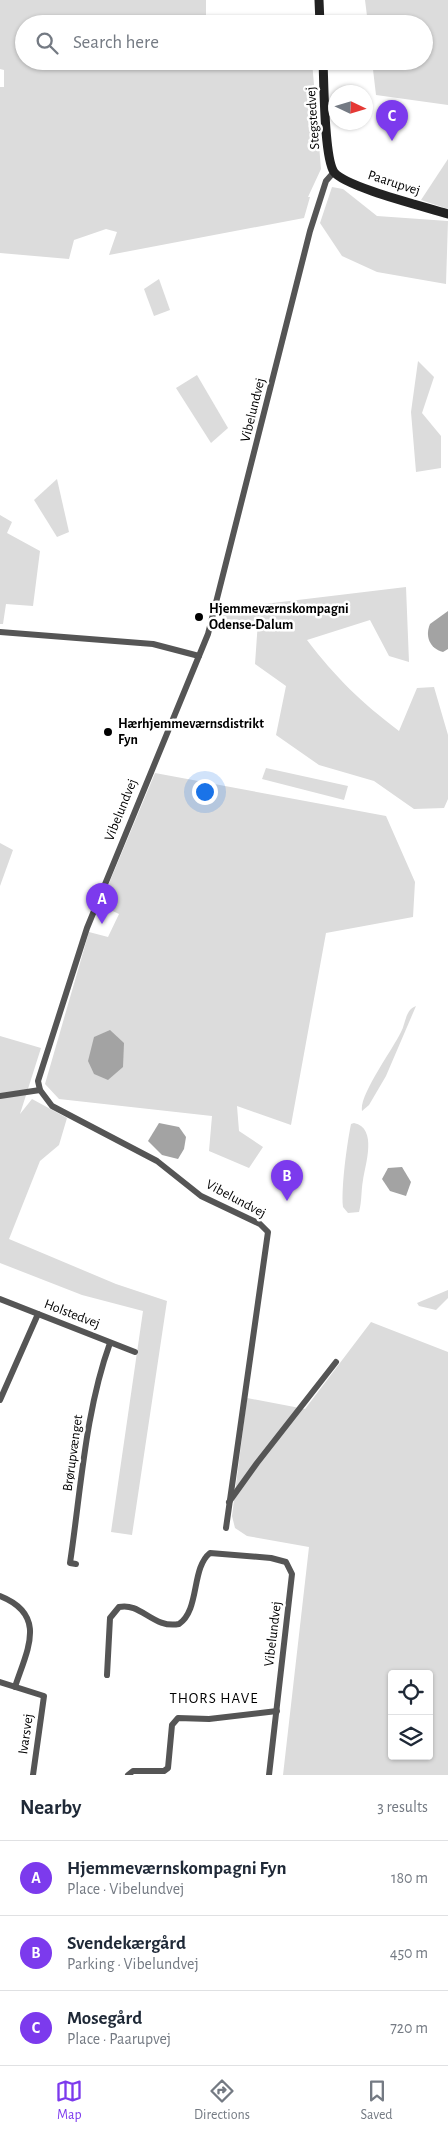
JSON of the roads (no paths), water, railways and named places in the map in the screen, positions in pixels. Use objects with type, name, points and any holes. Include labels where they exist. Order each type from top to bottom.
[{"type":"street","points":[[319,0],[320,15]]},
{"type":"street","name":"Stegstedvej","points":[[324,70],[329,156],[334,172]]},
{"type":"street","name":"Paarupvej","points":[[334,172],[349,183],[448,214]]},
{"type":"street","name":"Vibelundvej","points":[[226,1528],[268,1232],[260,1224],[201,1196],[157,1161],[52,1106],[40,1090],[40,1070],[85,935],[199,656],[218,600],[310,231],[326,182],[334,172]]},
{"type":"street","points":[[0,632],[145,643],[199,656]]},
{"type":"street","points":[[0,1096],[40,1090]]},
{"type":"street","name":"Holstedvej","points":[[0,1299],[135,1352]]},
{"type":"street","points":[[0,1400],[38,1314]]},
{"type":"street","name":"Brørupvænget","points":[[76,1564],[70,1563],[92,1414],[99,1378],[110,1343]]},
{"type":"street","name":"Vibelundvej","points":[[229,1503],[262,1456],[336,1362]]},
{"type":"street","name":"Vibelundvej","points":[[107,1675],[110,1618],[114,1610],[119,1607],[131,1606],[163,1624],[179,1624],[188,1613],[205,1558],[213,1552],[279,1559],[291,1567],[291,1590],[269,1775]]},
{"type":"street","points":[[0,1596],[20,1606],[30,1622],[30,1642],[15,1687],[0,1682]]},
{"type":"street","name":"Ivarsvej","points":[[15,1687],[44,1696],[33,1775]]},
{"type":"street","points":[[128,1775],[133,1770],[164,1771],[168,1768],[172,1725],[178,1718],[209,1719],[276,1711]]},
{"type":"place","name":"Mosegård","points":[[392,141]]},
{"type":"place","name":"Hjemmeværnskompagni Odense-Dalum","points":[[199,617]]},
{"type":"place","name":"Hærhjemmeværnsdistrikt Fyn","points":[[108,732]]},
{"type":"place","name":"Hjemmeværnskompagni Fyn","points":[[102,924]]},
{"type":"place","name":"Svendekærgård","points":[[287,1201]]},
{"type":"district","name":"THORS HAVE","points":[[214,1698]]}]
